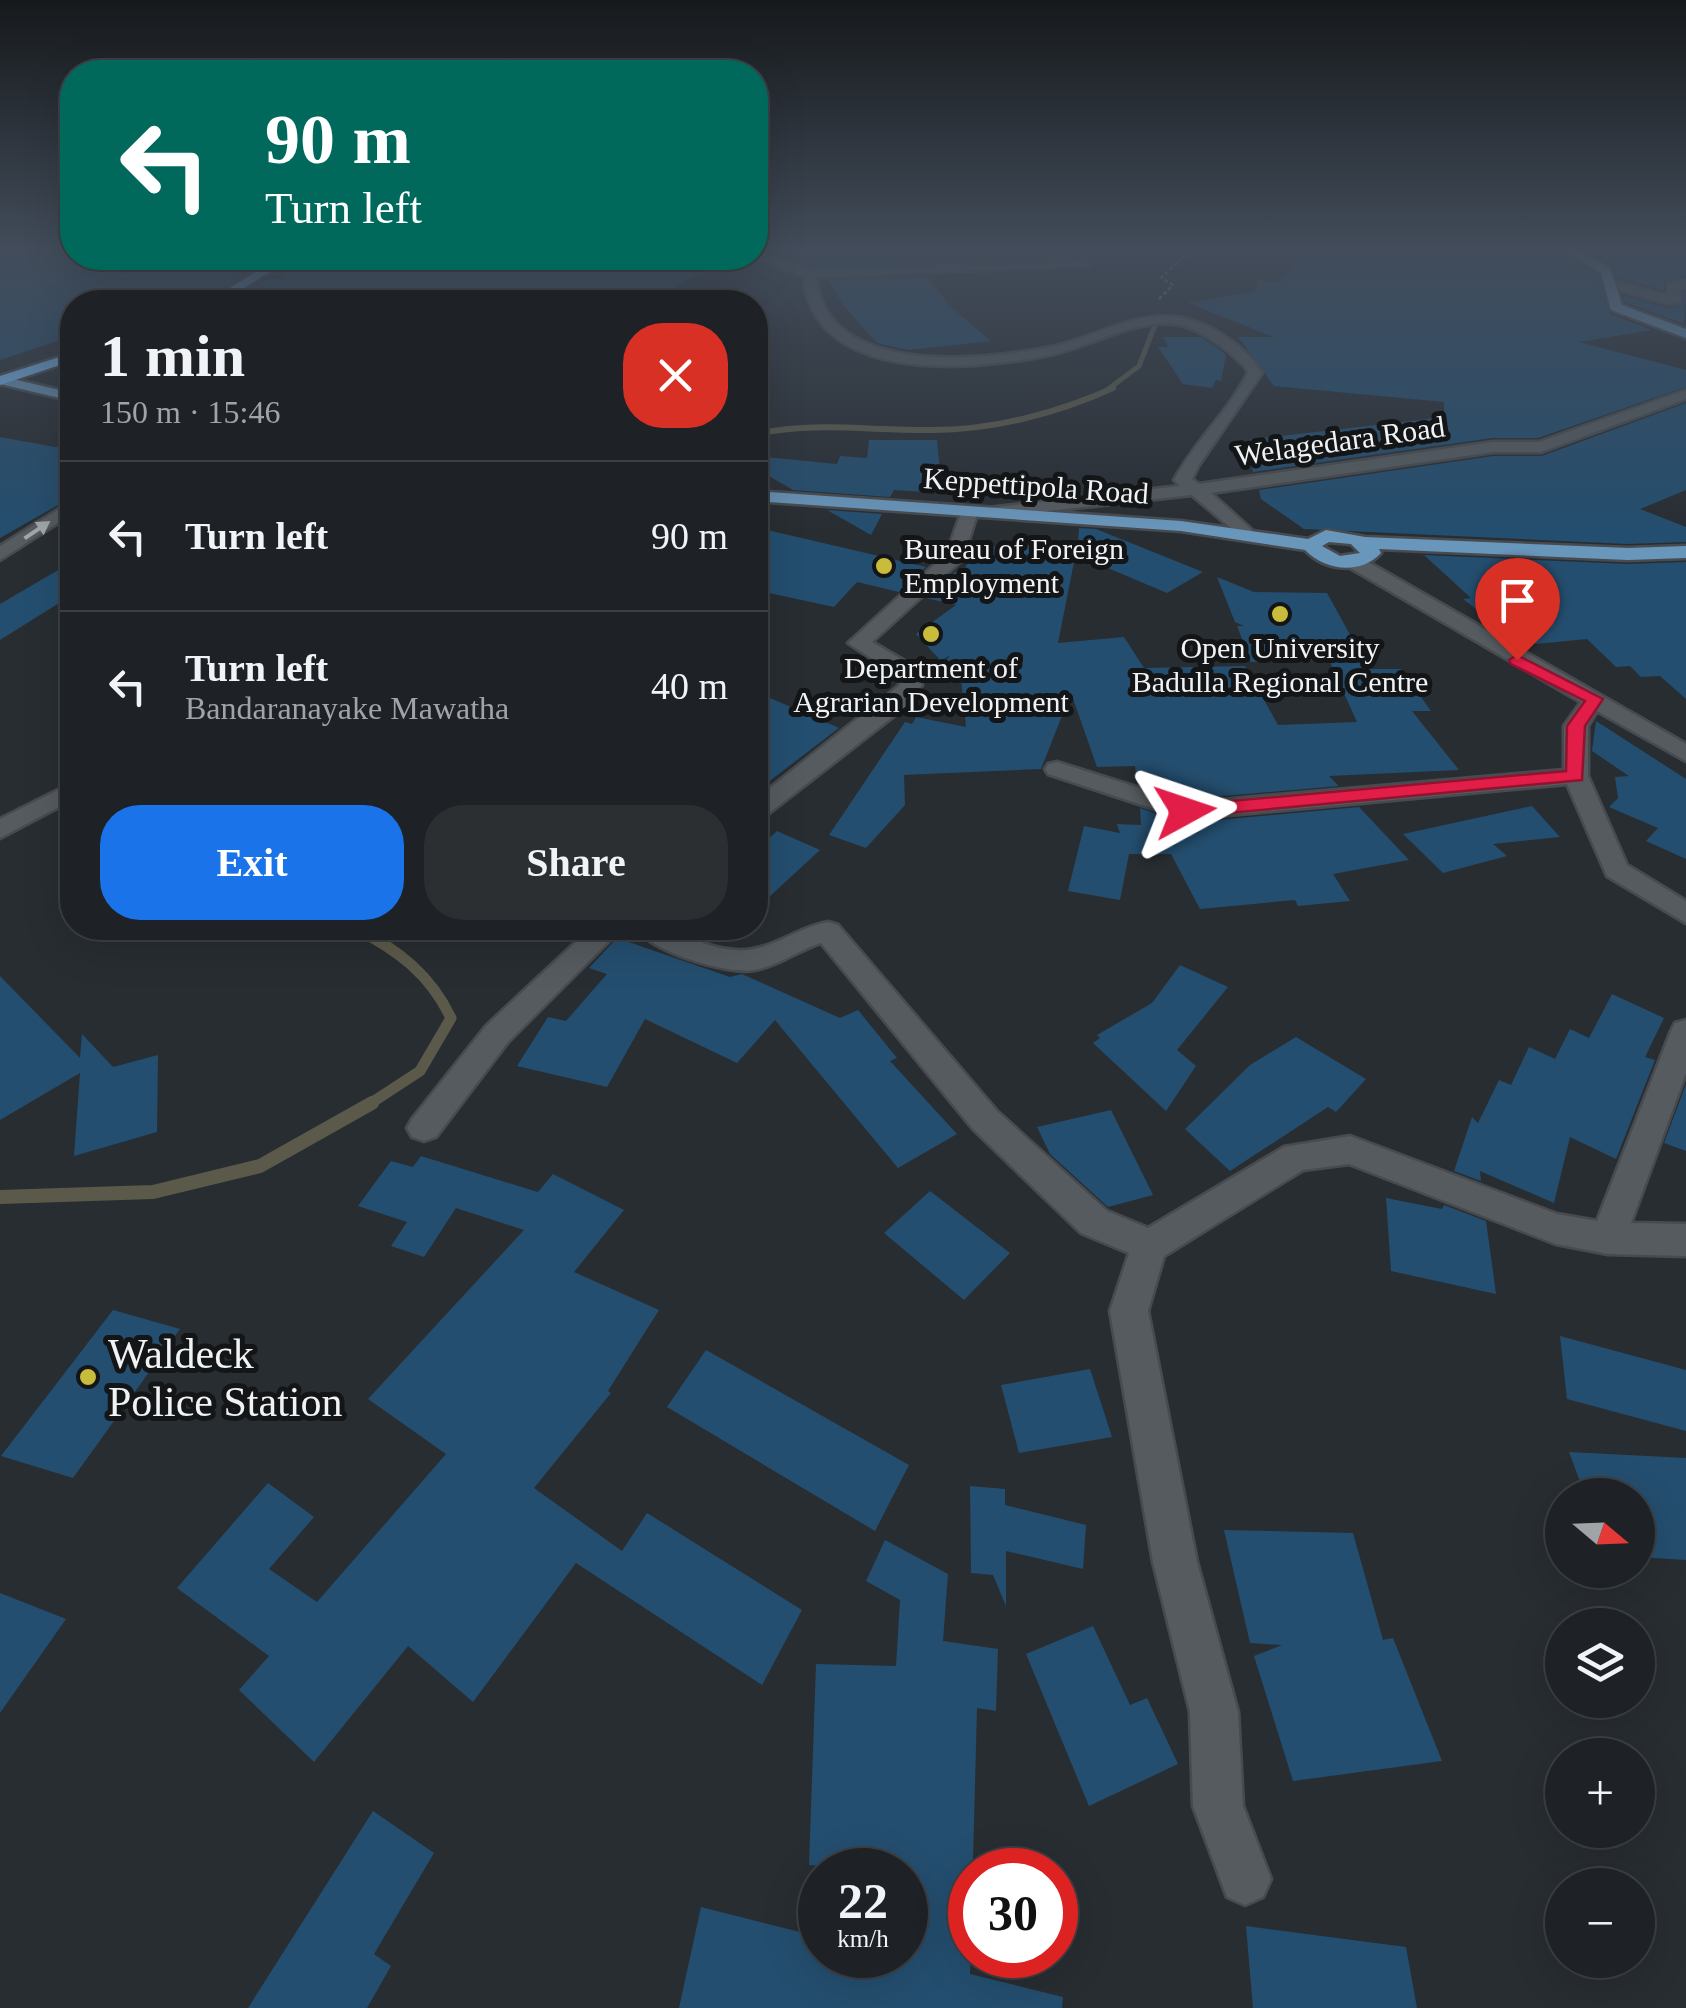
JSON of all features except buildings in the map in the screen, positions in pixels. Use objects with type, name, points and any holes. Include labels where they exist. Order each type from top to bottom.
[{"type":"highway","points":[[1,381],[60,360]]},
{"type":"main road","points":[[1,381],[60,395]]},
{"type":"main road","name":"Keppettipola Road","points":[[768,497],[1245,534],[1311,545],[1318,538],[1336,536],[1359,553]]},
{"type":"main road","points":[[1359,553],[1686,552]]},
{"type":"street","points":[[855,345],[900,360],[1044,352],[1064,345]]},
{"type":"street","points":[[1220,345],[1250,362],[1255,373],[1242,404],[1193,458],[1183,480],[1228,514],[1245,534]]},
{"type":"street","name":"Welagedara Road","points":[[994,512],[1194,490],[1493,447],[1541,447],[1686,394]]},
{"type":"street","points":[[768,802],[900,700],[911,685],[907,672],[859,643],[956,555],[969,511]]},
{"type":"street","points":[[0,554],[60,514]]},
{"type":"street","points":[[1359,553],[1517,660],[1594,699],[1686,754]]},
{"type":"street","points":[[1594,699],[1576,726],[1576,776],[1616,870],[1686,914]]},
{"type":"street","points":[[1057,769],[1185,811],[1576,776]]},
{"type":"street","points":[[0,830],[60,797]]},
{"type":"street","points":[[675,940],[712,958],[766,957],[799,936],[828,932],[985,1120],[1094,1222],[1150,1244]]},
{"type":"street","points":[[424,1128],[497,1034],[595,940]]},
{"type":"street","points":[[1608,1238],[1686,1031]]},
{"type":"street","points":[[1245,1879],[1218,1806],[1214,1712],[1176,1562],[1129,1311],[1134,1283],[1150,1244],[1296,1157],[1350,1150],[1556,1228],[1608,1238],[1686,1240]]},
{"type":"waterway","points":[[1107,390],[1139,366],[1147,345]]},
{"type":"waterway","points":[[768,432],[822,427],[979,427],[1048,412],[1113,388]]},
{"type":"waterway","points":[[368,1105],[420,1071],[451,1018],[423,976],[376,940]]},
{"type":"waterway","points":[[0,1197],[153,1192],[260,1166],[372,1103]]},
{"type":"place","name":"Bureau of Foreign Employment","points":[[884,566]]},
{"type":"place","name":"Open University Badulla Regional Centre","points":[[1280,614]]},
{"type":"place","name":"Department of Agrarian Development","points":[[931,634]]},
{"type":"place","name":"Waldeck Police Station","points":[[88,1377]]},
{"type":"route","points":[[1185,811],[1576,776],[1576,726],[1594,699],[1517,660]]}]
